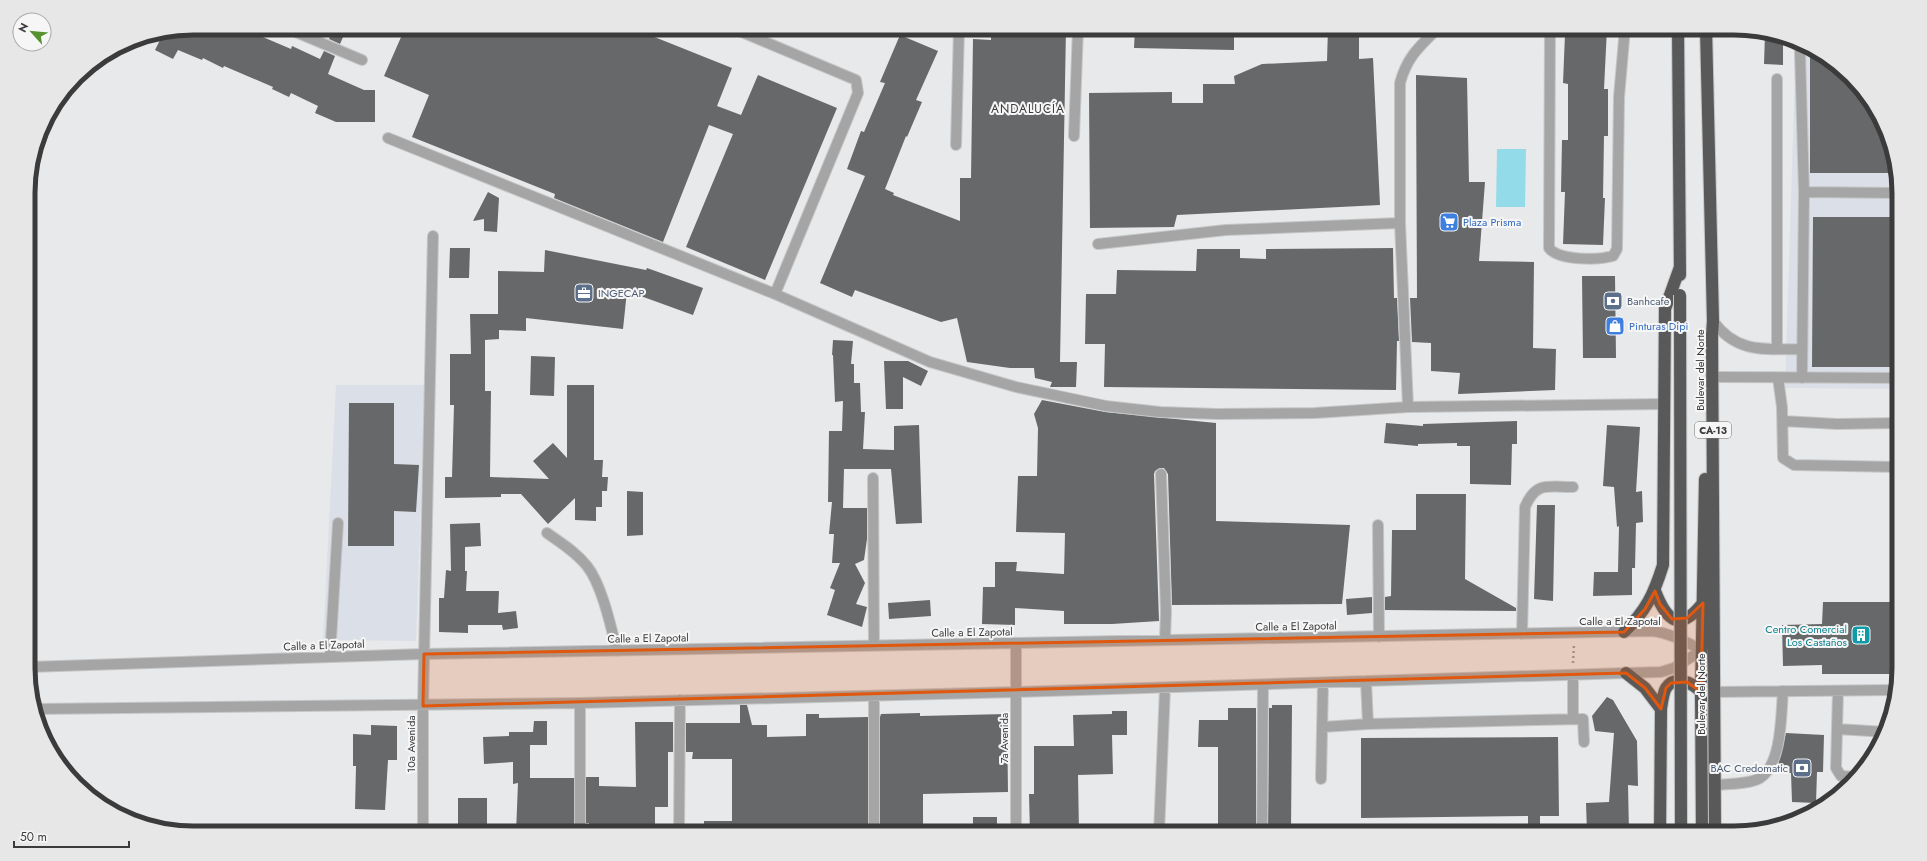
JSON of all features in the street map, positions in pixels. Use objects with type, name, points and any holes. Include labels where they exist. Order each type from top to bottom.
[{"type":"highway","name":"Bulevar del Norte","points":[[1678,35],[1681,826]]},
{"type":"highway","name":"Bulevar del Norte","points":[[1706,35],[1713,321],[1712,377],[1715,826]]},
{"type":"highway","points":[[1624,632],[1645,609],[1655,591],[1663,565],[1665,309],[1680,267]]},
{"type":"highway","points":[[1702,826],[1701,692],[1704,603],[1706,347],[1712,334]]},
{"type":"highway","points":[[1655,591],[1660,604],[1672,618],[1680,620],[1694,614],[1704,603]]},
{"type":"highway","points":[[1626,673],[1645,688],[1661,709]]},
{"type":"highway","points":[[1660,826],[1661,709],[1666,688],[1671,683],[1687,682],[1695,686],[1701,692]]},
{"type":"street","points":[[303,35],[362,60]]},
{"type":"street","points":[[749,35],[856,80],[858,87],[858,93],[775,294]]},
{"type":"street","points":[[956,145],[959,35]]},
{"type":"street","points":[[1074,136],[1078,35]]},
{"type":"street","points":[[1408,408],[1400,223],[1400,83],[1404,67],[1413,52],[1431,35]]},
{"type":"street","points":[[1550,35],[1549,248],[1557,254],[1594,259],[1613,256],[1617,249],[1619,98],[1625,35]]},
{"type":"street","points":[[1801,50],[1800,52],[1804,192],[1802,378]]},
{"type":"street","points":[[1777,79],[1777,349]]},
{"type":"street","points":[[388,138],[775,294],[930,362],[1016,387],[1106,406],[1160,412],[1217,414],[1316,413],[1408,408],[1664,404]]},
{"type":"street","points":[[1804,192],[1892,193]]},
{"type":"street","points":[[1098,244],[1226,230],[1400,223]]},
{"type":"street","name":"10a Avenida","points":[[423,826],[423,706],[433,236]]},
{"type":"street","points":[[1713,321],[1722,333],[1742,345],[1777,349],[1802,349]]},
{"type":"street","points":[[1712,377],[1892,378]]},
{"type":"street","points":[[1778,378],[1783,422],[1783,458],[1787,462],[1794,464],[1892,467]]},
{"type":"street","points":[[1783,422],[1837,424],[1892,423]]},
{"type":"street","points":[[1162,474],[1166,611],[1165,640]]},
{"type":"street","points":[[873,478],[874,646]]},
{"type":"street","points":[[1522,634],[1525,507],[1531,494],[1540,488],[1573,486]]},
{"type":"street","points":[[330,657],[338,523]]},
{"type":"street","points":[[1378,525],[1379,637]]},
{"type":"street","points":[[547,533],[575,553],[588,567],[598,588],[617,651]]},
{"type":"street","name":"Calle a El Zapotal","points":[[35,667],[424,654],[1624,632],[1662,632],[1702,650]]},
{"type":"street","name":"7a Avenida","points":[[1016,643],[1016,826]]},
{"type":"street","points":[[40,709],[423,706],[580,703],[1165,688],[1661,672],[1674,668],[1702,650]]},
{"type":"street","points":[[1573,675],[1573,719]]},
{"type":"street","points":[[1366,682],[1368,724]]},
{"type":"street","points":[[1321,779],[1323,683]]},
{"type":"street","points":[[1262,826],[1263,685]]},
{"type":"street","points":[[1159,826],[1165,688]]},
{"type":"street","points":[[1714,692],[1891,690]]},
{"type":"street","points":[[1715,785],[1760,779],[1769,770],[1776,757],[1783,691]]},
{"type":"street","points":[[1838,691],[1836,768],[1841,776],[1849,776]]},
{"type":"street","points":[[874,696],[874,826]]},
{"type":"street","points":[[679,826],[680,700]]},
{"type":"street","points":[[580,703],[580,826]]},
{"type":"street","points":[[1323,727],[1368,724],[1583,719],[1584,742]]},
{"type":"street","points":[[1837,729],[1879,732]]},
{"type":"path","points":[[1573,675],[1574,633]]},
{"type":"highlighted area","points":[[1655,591],[1660,604],[1672,619],[1687,618],[1703,603],[1701,692],[1687,682],[1671,683],[1666,688],[1661,709],[1645,688],[1626,673],[423,706],[424,654],[1624,632],[1645,609]]},
{"type":"shaded area","points":[[1796,48],[1822,62],[1838,74],[1853,89],[1876,123],[1887,152],[1892,183],[1892,389],[1785,388]]},
{"type":"shaded area","points":[[336,385],[425,385],[416,641],[323,640]]},
{"type":"water","points":[[1497,149],[1526,149],[1525,207],[1496,207]]},
{"type":"building","points":[[258,35],[291,49],[292,46],[320,59],[324,51],[335,56],[328,74],[364,90],[375,90],[375,122],[336,122],[315,113],[318,106],[291,93],[289,97],[272,89],[273,87],[224,66],[223,68],[203,58],[202,60],[178,50],[173,59],[155,50],[161,38],[173,36]]},
{"type":"building","points":[[331,35],[344,35],[340,44],[329,39]]},
{"type":"building","points":[[402,35],[650,35],[732,68],[717,106],[741,115],[758,75],[837,108],[765,280],[686,247],[733,134],[709,125],[663,242],[554,198],[555,194],[412,137],[429,95],[384,76]]},
{"type":"building","points":[[900,35],[938,51],[916,100],[922,102],[907,137],[906,136],[885,189],[894,193],[893,195],[960,221],[960,178],[971,178],[973,39],[991,40],[991,35],[1066,35],[1060,362],[1077,362],[1076,387],[1050,387],[1052,382],[1035,378],[1034,368],[1010,368],[967,362],[957,318],[941,322],[855,290],[852,297],[820,283],[865,176],[847,169],[861,131],[864,132],[885,83],[880,82]]},
{"type":"building","points":[[1135,35],[1234,35],[1234,50],[1134,48]]},
{"type":"building","points":[[1328,35],[1359,35],[1359,59],[1373,58],[1380,205],[1177,215],[1174,227],[1090,228],[1089,93],[1172,92],[1172,103],[1203,103],[1203,84],[1235,84],[1234,76],[1262,64],[1327,61]]},
{"type":"building","points":[[1565,35],[1607,35],[1604,89],[1608,89],[1608,136],[1604,136],[1603,198],[1605,198],[1603,245],[1563,244],[1565,192],[1561,192],[1562,140],[1568,140],[1568,84],[1563,83]]},
{"type":"building","points":[[1765,38],[1783,42],[1783,65],[1764,64]]},
{"type":"building","points":[[1810,54],[1846,81],[1865,105],[1876,123],[1884,142],[1891,173],[1810,173]]},
{"type":"building","name":"Plaza Prisma","points":[[1416,75],[1467,78],[1469,182],[1485,182],[1479,261],[1534,262],[1533,348],[1556,349],[1555,390],[1458,394],[1460,373],[1431,371],[1431,343],[1412,342],[1410,298],[1417,298]]},
{"type":"building","points":[[488,192],[499,198],[497,232],[484,231],[484,219],[473,221]]},
{"type":"building","points":[[1813,217],[1892,217],[1892,367],[1812,367]]},
{"type":"building","points":[[450,248],[470,248],[469,278],[449,278]]},
{"type":"building","points":[[1393,248],[1394,298],[1397,298],[1399,341],[1397,341],[1396,390],[1104,387],[1105,344],[1085,344],[1086,294],[1116,294],[1117,270],[1196,271],[1197,249],[1240,249],[1240,258],[1266,259],[1266,249]]},
{"type":"building","points":[[545,250],[646,270],[647,268],[703,288],[693,315],[627,291],[623,329],[526,318],[526,331],[499,330],[499,339],[485,340],[485,391],[491,391],[490,477],[549,479],[533,461],[553,443],[567,458],[567,385],[594,385],[594,460],[603,460],[602,477],[608,477],[607,491],[602,491],[602,507],[596,507],[596,521],[575,520],[575,498],[548,524],[521,494],[501,494],[501,497],[445,498],[445,477],[452,477],[454,405],[450,405],[450,354],[471,354],[470,314],[498,314],[498,271],[544,272]]},
{"type":"building","points":[[1582,276],[1615,276],[1616,358],[1583,358]]},
{"type":"building","points":[[833,340],[853,341],[851,364],[854,364],[854,383],[860,383],[861,412],[865,412],[863,449],[894,450],[894,426],[919,425],[922,523],[896,524],[891,469],[844,469],[843,508],[867,508],[867,539],[864,560],[855,564],[865,583],[856,604],[867,607],[862,627],[827,615],[835,590],[830,588],[840,563],[832,563],[834,534],[829,534],[832,502],[828,502],[829,431],[842,431],[843,401],[835,402],[832,355]]},
{"type":"building","points":[[531,356],[555,357],[554,396],[530,395]]},
{"type":"building","points":[[884,361],[908,361],[928,371],[921,386],[903,377],[903,409],[886,409]]},
{"type":"building","points":[[1042,400],[1105,412],[1216,423],[1216,521],[1350,525],[1342,604],[1172,605],[1168,474],[1164,468],[1160,468],[1155,471],[1154,474],[1159,621],[1112,624],[1064,624],[1064,611],[1015,608],[1015,625],[982,624],[983,587],[995,587],[995,562],[1017,562],[1016,571],[1064,574],[1065,533],[1016,532],[1018,476],[1037,476],[1038,428],[1034,414]]},
{"type":"building","points":[[349,403],[394,403],[394,464],[419,465],[416,512],[394,511],[394,546],[348,546]]},
{"type":"building","points":[[1517,421],[1517,444],[1512,444],[1511,485],[1470,484],[1470,446],[1457,446],[1457,443],[1418,444],[1418,446],[1384,443],[1386,423],[1423,426],[1423,424]]},
{"type":"building","points":[[1607,425],[1640,427],[1636,492],[1642,491],[1643,522],[1636,523],[1635,568],[1632,568],[1632,595],[1593,596],[1594,572],[1618,572],[1619,526],[1617,527],[1614,487],[1603,486]]},
{"type":"building","points":[[627,491],[643,492],[643,535],[627,536]]},
{"type":"building","points":[[1416,494],[1466,494],[1465,579],[1516,608],[1516,611],[1385,610],[1385,597],[1391,596],[1392,530],[1416,530]]},
{"type":"building","points":[[1537,505],[1555,505],[1553,601],[1534,599]]},
{"type":"building","points":[[480,523],[481,546],[465,547],[465,571],[467,571],[466,591],[499,591],[498,613],[516,611],[518,628],[503,630],[502,625],[468,625],[468,633],[439,632],[439,598],[444,598],[446,570],[451,571],[450,524]]},
{"type":"building","points":[[1372,597],[1372,613],[1347,615],[1346,599]]},
{"type":"building","points":[[930,600],[931,616],[889,619],[888,603]]},
{"type":"building","name":"Centro Comercial Los Castaños","points":[[1823,602],[1892,602],[1892,674],[1822,674],[1822,665],[1783,666],[1782,625],[1822,624]]},
{"type":"building","points":[[1607,697],[1613,700],[1637,741],[1638,786],[1628,785],[1629,826],[1587,826],[1586,803],[1609,802],[1614,733],[1595,731],[1592,716]]},
{"type":"building","points":[[740,705],[747,705],[752,725],[767,725],[767,737],[806,736],[806,714],[819,714],[819,718],[868,717],[868,826],[704,826],[704,821],[732,821],[732,759],[692,759],[693,752],[686,752],[686,723],[740,723]]},
{"type":"building","points":[[1272,705],[1292,705],[1291,826],[1268,826],[1269,708],[1272,708]]},
{"type":"building","points":[[1228,708],[1256,708],[1256,826],[1218,826],[1218,747],[1198,747],[1199,720],[1228,720]]},
{"type":"building","points":[[1112,711],[1127,711],[1127,735],[1112,735],[1113,774],[1078,775],[1079,826],[1030,826],[1029,794],[1034,794],[1034,746],[1074,746],[1073,715],[1112,714]]},
{"type":"building","points":[[920,713],[920,716],[1007,714],[1008,792],[923,794],[923,826],[880,826],[881,714]]},
{"type":"building","points":[[534,721],[547,721],[547,745],[530,745],[530,778],[574,778],[574,824],[516,826],[518,783],[513,784],[513,762],[484,764],[483,737],[509,736],[509,732],[533,732]]},
{"type":"building","points":[[635,722],[673,722],[673,752],[668,752],[668,807],[655,807],[655,826],[589,826],[589,823],[586,823],[586,777],[599,777],[599,786],[636,787]]},
{"type":"building","points":[[371,725],[397,726],[397,760],[388,760],[385,810],[355,809],[356,766],[353,766],[353,734],[371,735]]},
{"type":"building","name":"BAC Credomatic","points":[[1786,733],[1824,735],[1823,772],[1817,772],[1816,803],[1792,802],[1791,773],[1785,772],[1778,765]]},
{"type":"building","points":[[1558,737],[1559,816],[1540,816],[1540,826],[1528,826],[1528,816],[1361,818],[1361,738]]},
{"type":"building","points":[[458,798],[487,798],[487,826],[458,826]]},
{"type":"building","points":[[973,817],[997,817],[997,826],[973,826]]},
{"type":"place","name":"Plaza Prisma","points":[[1449,222]]},
{"type":"place","name":"INGECAP","points":[[584,293]]},
{"type":"place","name":"Banhcafe","points":[[1613,301]]},
{"type":"place","name":"Pinturas Dipi","points":[[1615,326]]},
{"type":"place","name":"Centro Comercial Los Castaños","points":[[1861,635]]},
{"type":"place","name":"BAC Credomatic","points":[[1802,768]]},
{"type":"district","name":"ANDALUCÍA","points":[[1028,109]]}]
